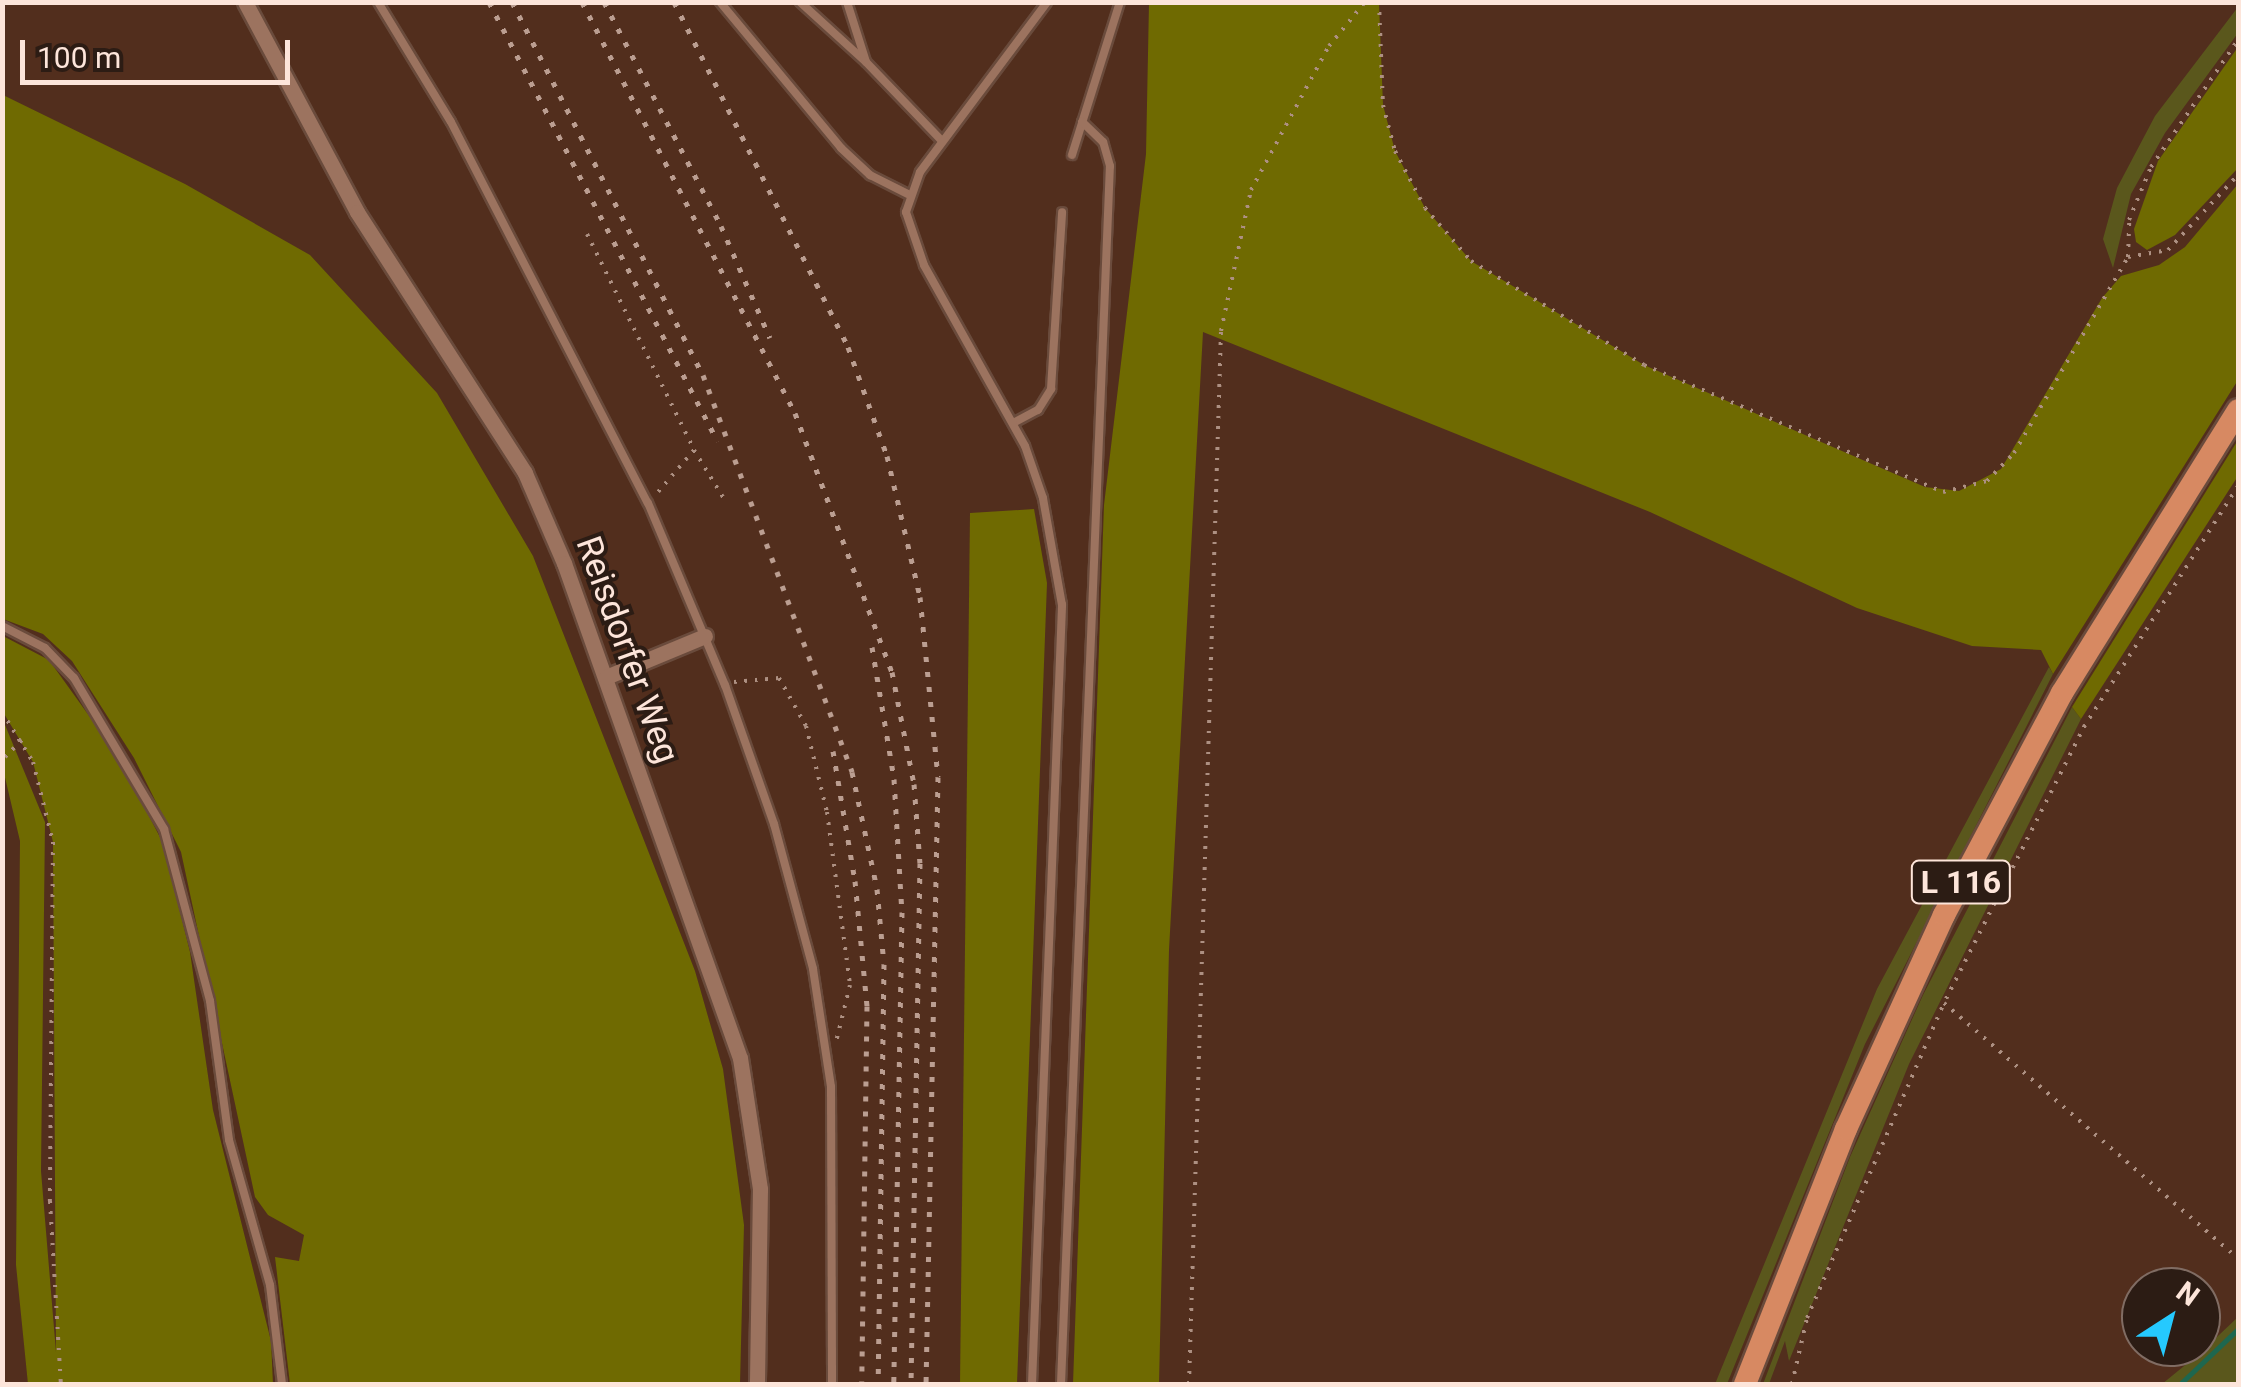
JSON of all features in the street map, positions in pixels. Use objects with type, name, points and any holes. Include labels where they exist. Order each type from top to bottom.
[{"type":"main road","name":"L 116","points":[[1745,1384],[1846,1128],[1944,914],[2070,679],[2238,410]]},
{"type":"street","name":"Reisdorfer Weg","points":[[245,2],[357,212],[525,473],[606,676],[712,964],[743,1072],[760,1189],[757,1384]]},
{"type":"street","points":[[606,676],[704,636]]},
{"type":"lane","points":[[378,2],[451,122],[648,503],[725,684],[790,875],[828,1058],[836,1198],[832,1384]]},
{"type":"lane","points":[[720,2],[841,148],[870,175],[908,194]]},
{"type":"lane","points":[[800,2],[942,140]]},
{"type":"lane","points":[[846,2],[866,62]]},
{"type":"lane","points":[[1032,1384],[1062,604],[1043,498],[1015,422],[919,255],[907,223],[908,194],[942,140],[1047,2]]},
{"type":"lane","points":[[1072,156],[1120,2]]},
{"type":"lane","points":[[1061,1384],[1110,166],[1103,142],[1082,122]]},
{"type":"lane","points":[[1015,422],[1038,410],[1051,389],[1062,212]]},
{"type":"lane","points":[[2,626],[34,639],[65,668],[164,829],[210,1001],[229,1140],[270,1285],[282,1384]]},
{"type":"path","points":[[1189,1384],[1221,332],[1255,180],[1330,46],[1365,2]]},
{"type":"path","points":[[1379,2],[1383,105],[1394,151],[1425,208],[1471,261],[1644,365],[1925,488],[1959,491],[2001,470],[2128,257],[2126,231],[2146,176],[2238,40]]},
{"type":"path","points":[[2128,257],[2168,250],[2238,175]]},
{"type":"path","points":[[587,234],[694,450],[726,502]]},
{"type":"path","points":[[648,503],[694,450]]},
{"type":"path","points":[[1792,1384],[1807,1318],[1944,1003],[2076,742],[2238,486]]},
{"type":"path","points":[[725,684],[762,674],[779,678],[796,699],[809,736],[850,984],[848,1013],[828,1058]]},
{"type":"path","points":[[2,712],[22,740],[43,790],[53,842],[50,1200],[61,1384]]},
{"type":"path","points":[[5,757],[22,740]]},
{"type":"path","points":[[1944,1003],[2238,1259]]},
{"type":"shaded area","points":[[1149,3],[1379,3],[1383,105],[1395,151],[1425,208],[1471,261],[1644,365],[1925,487],[1959,491],[2001,469],[2102,298],[2121,276],[2159,265],[2185,247],[2238,184],[2238,380],[2053,674],[2041,650],[1972,646],[1857,608],[1650,512],[1203,332],[1169,950],[1159,1384],[1073,1384],[1104,505],[1146,154]]},
{"type":"shaded area","points":[[2238,7],[2238,33],[2165,133],[2131,194],[2113,268],[2103,239],[2117,188],[2155,116]]},
{"type":"shaded area","points":[[2238,47],[2238,168],[2175,235],[2147,250],[2136,242],[2134,229],[2158,161]]},
{"type":"shaded area","points":[[3,95],[185,184],[310,255],[437,393],[533,556],[695,971],[723,1069],[744,1225],[740,1384],[290,1384],[275,1257],[299,1261],[304,1235],[268,1215],[255,1197],[181,852],[134,758],[72,661],[43,634],[3,619]]},
{"type":"shaded area","points":[[2238,440],[2238,476],[2081,719],[2072,707]]},
{"type":"shaded area","points":[[1034,509],[1047,583],[1017,1384],[960,1384],[970,513]]},
{"type":"shaded area","points":[[3,636],[49,660],[118,756],[163,843],[190,952],[213,1110],[271,1341],[273,1384],[28,1384],[16,1265],[20,841],[3,769],[3,720],[45,822],[41,1171],[56,1352],[53,842],[33,762],[3,712]]},
{"type":"shaded area","points":[[2049,667],[2053,674],[1865,1044],[1727,1384],[1715,1384],[1877,989]]},
{"type":"shaded area","points":[[2072,707],[2081,719],[1909,1064],[1789,1361],[1785,1341],[1769,1384],[1763,1384],[1850,1157],[1923,995]]},
{"type":"shaded area","points":[[2238,1317],[2238,1384],[2162,1384],[2183,1367],[2221,1367],[2221,1333]]},
{"type":"waterway","points":[[2180,1384],[2238,1329]]},
{"type":"railway","points":[[489,2],[718,441]]},
{"type":"railway","points":[[512,2],[703,375],[852,772],[877,889],[884,964],[878,1384]]},
{"type":"railway","points":[[582,2],[795,413],[892,672],[914,784],[920,863],[911,1384]]},
{"type":"railway","points":[[604,2],[721,226],[770,338]]},
{"type":"railway","points":[[674,2],[848,347],[887,456],[920,597],[938,777],[926,1384]]},
{"type":"railway","points":[[872,647],[894,779],[902,912],[894,1384]]},
{"type":"railway","points":[[833,751],[855,881],[867,1006],[862,1384]]}]
